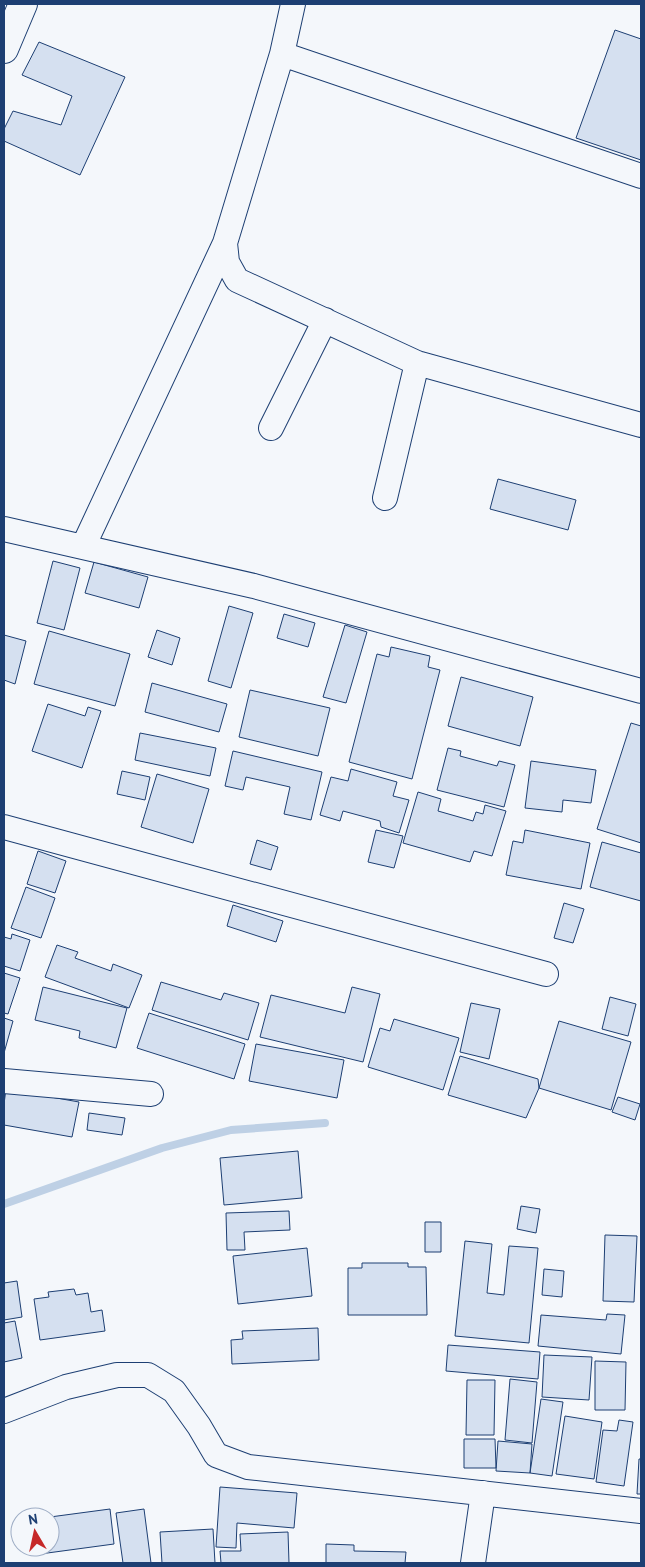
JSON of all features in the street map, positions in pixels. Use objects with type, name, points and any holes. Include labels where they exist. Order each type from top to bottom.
[{"type":"street","points":[[4,50],[23,4]]},
{"type":"street","points":[[83,547],[225,243],[282,54],[293,4]]},
{"type":"street","points":[[282,54],[641,176]]},
{"type":"street","points":[[225,243],[227,262],[237,280],[418,363],[641,425]]},
{"type":"street","points":[[271,428],[325,320]]},
{"type":"street","points":[[385,498],[418,363]]},
{"type":"street","points":[[4,529],[254,586],[641,691]]},
{"type":"street","points":[[4,827],[546,974]]},
{"type":"street","points":[[4,1082],[151,1094]]},
{"type":"street","points":[[4,1411],[66,1386],[117,1375],[148,1375],[174,1391],[199,1426],[216,1455],[248,1467],[641,1511]]},
{"type":"street","points":[[473,1563],[483,1493]]},
{"type":"building","points":[[615,30],[641,39],[641,160],[576,138]]},
{"type":"building","points":[[39,42],[125,77],[80,175],[4,141],[4,129],[13,111],[61,125],[72,96],[22,75]]},
{"type":"building","points":[[498,479],[576,500],[568,530],[490,509]]},
{"type":"building","points":[[53,561],[80,568],[64,630],[37,623]]},
{"type":"building","points":[[94,562],[148,577],[139,608],[85,593]]},
{"type":"building","points":[[229,606],[253,613],[231,688],[208,681]]},
{"type":"building","points":[[284,614],[315,623],[308,647],[277,638]]},
{"type":"building","points":[[345,625],[367,632],[346,703],[323,697]]},
{"type":"building","points":[[157,630],[180,638],[172,665],[148,657]]},
{"type":"building","points":[[49,631],[130,654],[115,706],[34,684]]},
{"type":"building","points":[[4,635],[26,641],[15,684],[4,680]]},
{"type":"building","points":[[391,647],[430,656],[428,667],[440,670],[412,779],[349,762],[377,654],[389,657]]},
{"type":"building","points":[[461,677],[533,697],[520,746],[448,726]]},
{"type":"building","points":[[152,683],[227,704],[219,732],[145,712]]},
{"type":"building","points":[[250,690],[330,708],[318,756],[239,737]]},
{"type":"building","points":[[48,704],[85,716],[88,707],[101,711],[82,768],[32,751]]},
{"type":"building","points":[[631,723],[641,726],[641,843],[597,829]]},
{"type":"building","points":[[140,733],[216,748],[210,776],[135,760]]},
{"type":"building","points":[[448,748],[461,751],[460,756],[497,766],[499,761],[515,765],[504,807],[437,790]]},
{"type":"building","points":[[233,751],[322,772],[311,820],[284,814],[290,787],[246,777],[243,790],[225,786]]},
{"type":"building","points":[[531,761],[596,770],[591,803],[563,800],[562,812],[525,808]]},
{"type":"building","points":[[351,769],[397,782],[393,796],[409,800],[399,833],[381,827],[380,821],[343,811],[340,821],[320,815],[331,777],[348,781]]},
{"type":"building","points":[[122,771],[150,777],[145,800],[117,794]]},
{"type":"building","points":[[157,774],[209,789],[193,843],[141,827]]},
{"type":"building","points":[[418,792],[441,799],[438,811],[473,821],[476,812],[483,814],[485,805],[506,811],[492,856],[474,851],[470,862],[403,843]]},
{"type":"building","points":[[376,830],[403,836],[394,868],[368,862]]},
{"type":"building","points":[[525,830],[590,843],[581,889],[506,875],[513,841],[523,843]]},
{"type":"building","points":[[257,840],[278,847],[271,870],[250,864]]},
{"type":"building","points":[[602,842],[641,853],[641,901],[590,887]]},
{"type":"building","points":[[38,851],[66,861],[55,893],[27,884]]},
{"type":"building","points":[[26,887],[55,898],[41,938],[11,928]]},
{"type":"building","points":[[564,903],[584,909],[573,943],[554,938]]},
{"type":"building","points":[[233,905],[283,921],[276,942],[227,926]]},
{"type":"building","points":[[12,934],[30,940],[20,971],[4,966],[4,937],[11,939]]},
{"type":"building","points":[[57,945],[78,952],[75,958],[111,971],[113,964],[142,975],[129,1008],[45,977]]},
{"type":"building","points":[[4,973],[20,978],[8,1014],[4,1013]]},
{"type":"building","points":[[161,982],[221,1000],[224,993],[259,1003],[248,1040],[152,1010]]},
{"type":"building","points":[[43,987],[127,1008],[116,1048],[79,1038],[80,1031],[35,1020]]},
{"type":"building","points":[[352,987],[380,994],[363,1062],[260,1037],[271,995],[345,1013]]},
{"type":"building","points":[[610,997],[636,1004],[628,1036],[602,1029]]},
{"type":"building","points":[[471,1003],[500,1009],[489,1059],[460,1052]]},
{"type":"building","points":[[149,1013],[245,1044],[234,1079],[137,1048]]},
{"type":"building","points":[[4,1018],[13,1021],[4,1053]]},
{"type":"building","points":[[394,1019],[459,1038],[443,1090],[368,1067],[380,1028],[390,1031]]},
{"type":"building","points":[[559,1021],[631,1042],[611,1110],[539,1088]]},
{"type":"building","points":[[256,1044],[344,1060],[337,1098],[249,1081]]},
{"type":"building","points":[[460,1056],[538,1079],[539,1088],[526,1118],[448,1095]]},
{"type":"building","points":[[6,1089],[79,1102],[72,1137],[4,1125]]},
{"type":"building","points":[[618,1097],[640,1104],[635,1120],[612,1112]]},
{"type":"building","points":[[89,1113],[125,1118],[122,1135],[87,1130]]},
{"type":"building","points":[[298,1151],[302,1198],[224,1205],[220,1158]]},
{"type":"building","points":[[521,1206],[540,1209],[536,1233],[517,1229]]},
{"type":"building","points":[[289,1211],[290,1230],[244,1232],[245,1250],[227,1250],[226,1213]]},
{"type":"building","points":[[425,1222],[441,1222],[441,1252],[425,1252]]},
{"type":"building","points":[[605,1235],[637,1236],[634,1302],[603,1301]]},
{"type":"building","points":[[465,1241],[492,1244],[487,1293],[504,1295],[509,1246],[538,1248],[529,1343],[455,1336]]},
{"type":"building","points":[[307,1248],[312,1296],[238,1304],[233,1256]]},
{"type":"building","points":[[362,1263],[408,1263],[408,1267],[426,1267],[427,1315],[348,1315],[348,1268],[362,1268]]},
{"type":"building","points":[[544,1269],[564,1271],[562,1297],[542,1295]]},
{"type":"building","points":[[17,1281],[22,1317],[4,1320],[4,1283]]},
{"type":"building","points":[[74,1289],[76,1295],[88,1293],[91,1312],[102,1310],[105,1331],[40,1340],[34,1299],[49,1297],[48,1292]]},
{"type":"building","points":[[607,1314],[625,1315],[621,1354],[538,1346],[541,1315],[606,1320]]},
{"type":"building","points":[[15,1321],[22,1358],[4,1362],[4,1323]]},
{"type":"building","points":[[318,1328],[319,1360],[232,1364],[231,1340],[243,1339],[242,1331]]},
{"type":"building","points":[[448,1345],[540,1352],[538,1379],[446,1371]]},
{"type":"building","points":[[544,1355],[592,1357],[589,1400],[542,1397]]},
{"type":"building","points":[[595,1361],[626,1362],[625,1410],[595,1410]]},
{"type":"building","points":[[510,1379],[537,1382],[532,1443],[505,1440]]},
{"type":"building","points":[[467,1380],[495,1380],[494,1435],[466,1435]]},
{"type":"building","points":[[541,1399],[563,1402],[552,1476],[530,1473]]},
{"type":"building","points":[[565,1416],[602,1422],[594,1479],[556,1474]]},
{"type":"building","points":[[619,1420],[633,1422],[624,1486],[596,1482],[603,1430],[617,1431]]},
{"type":"building","points":[[464,1439],[495,1439],[496,1468],[464,1468]]},
{"type":"building","points":[[498,1441],[532,1444],[530,1473],[496,1471]]},
{"type":"building","points":[[639,1459],[641,1459],[641,1494],[637,1494]]},
{"type":"building","points":[[220,1487],[297,1493],[294,1528],[237,1523],[236,1548],[216,1547]]},
{"type":"building","points":[[110,1509],[114,1544],[60,1551],[60,1516]]},
{"type":"building","points":[[144,1509],[151,1563],[123,1563],[116,1513]]},
{"type":"building","points":[[213,1529],[215,1563],[162,1563],[160,1532]]},
{"type":"building","points":[[288,1532],[289,1563],[221,1563],[220,1551],[241,1551],[240,1534]]},
{"type":"building","points":[[326,1544],[354,1545],[354,1551],[406,1552],[405,1563],[326,1563]]},
{"type":"waterway","points":[[4,1204],[162,1148],[231,1130],[325,1123]]}]
